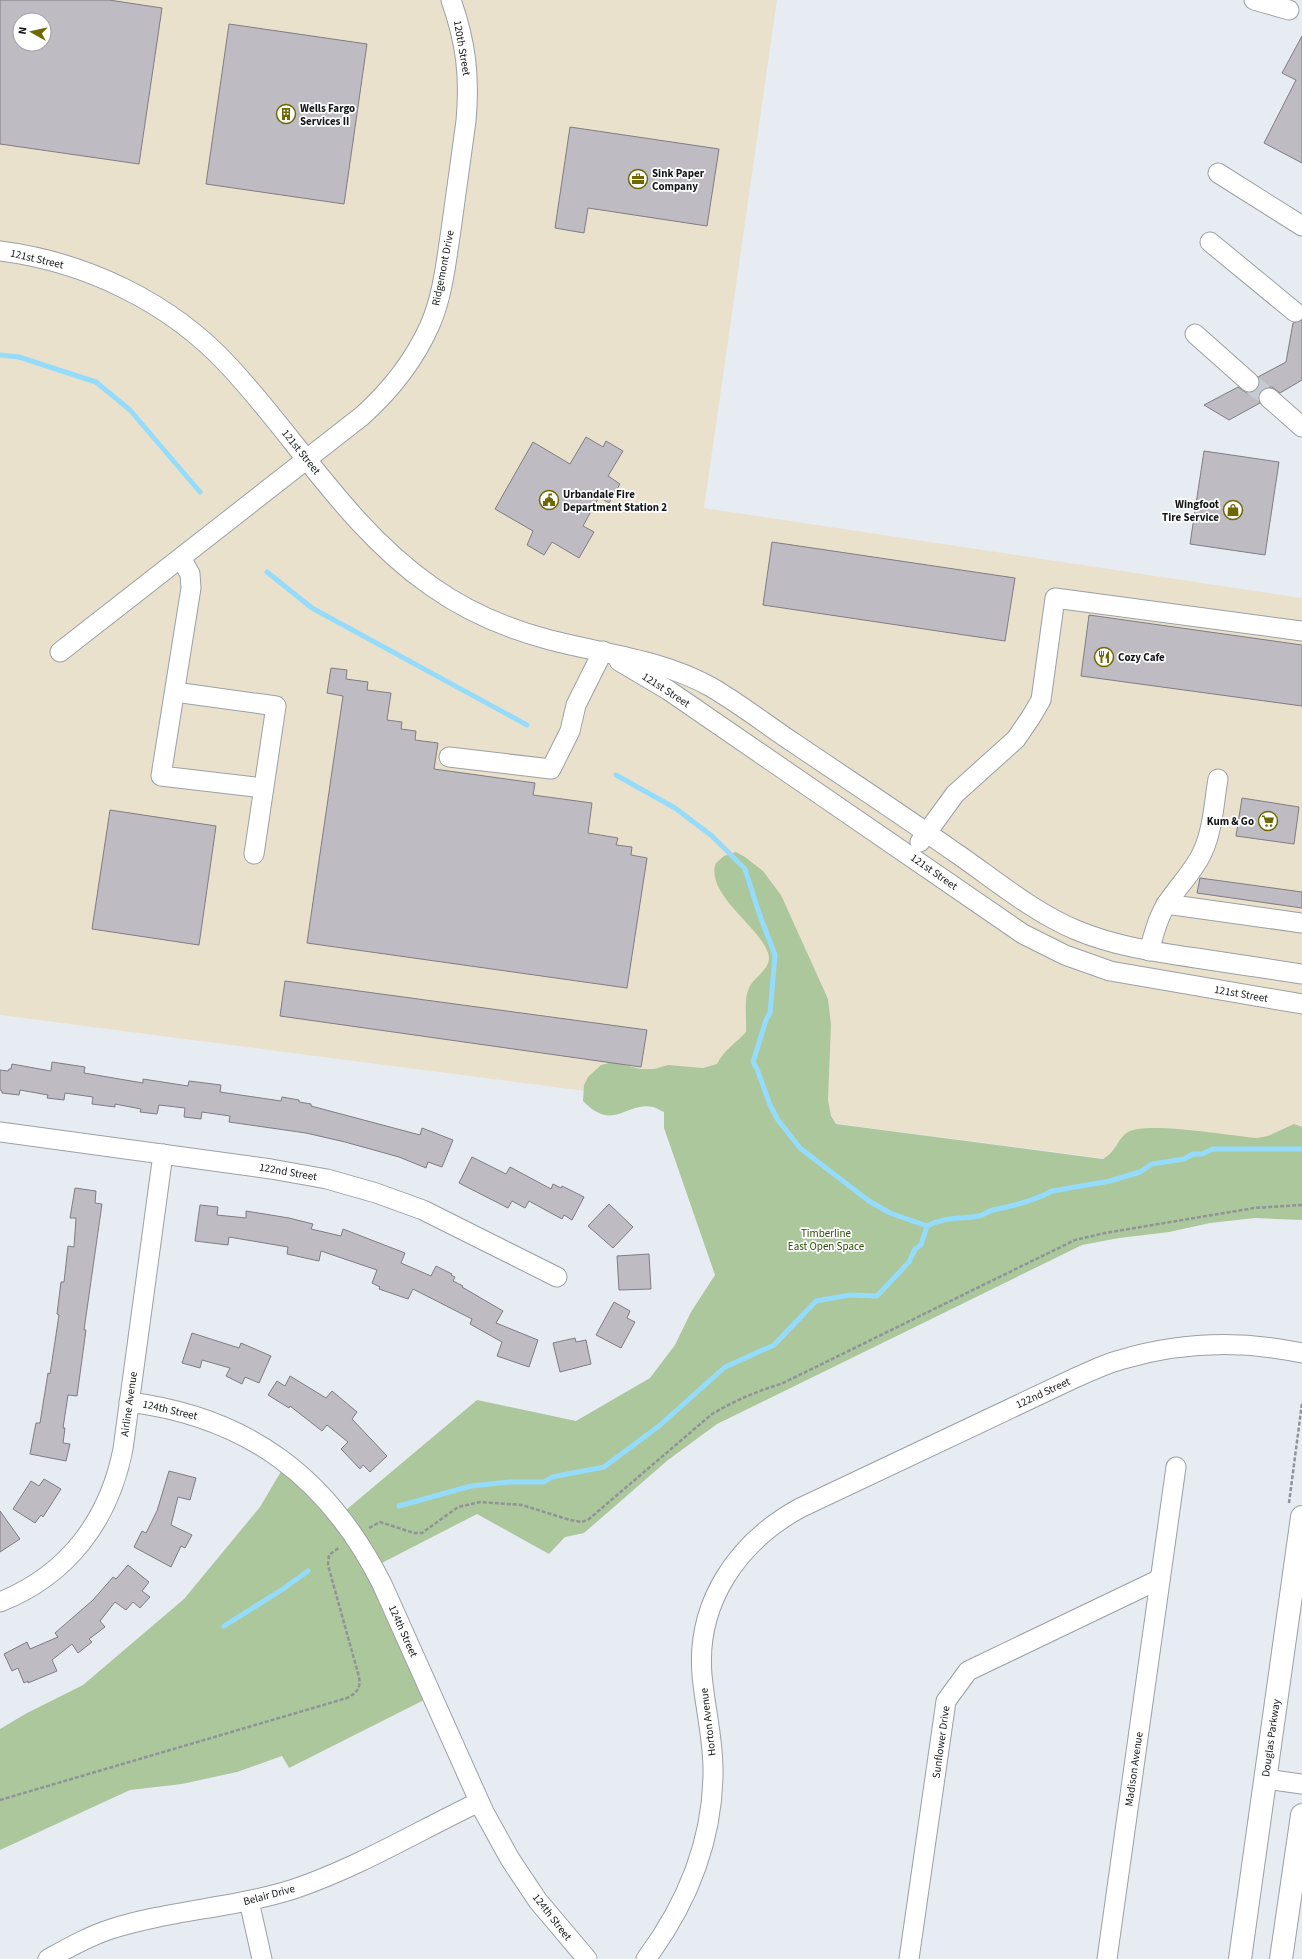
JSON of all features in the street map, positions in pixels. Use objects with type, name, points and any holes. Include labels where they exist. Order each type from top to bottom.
[{"type":"main road","name":"Douglas Parkway","points":[[1240,1959],[1302,1517]]},
{"type":"main road","points":[[1281,1959],[1302,1816]]},
{"type":"street","name":"120th Street","points":[[451,0],[462,33],[467,64],[469,94],[466,122]]},
{"type":"street","points":[[1254,0],[1289,10]]},
{"type":"street","name":"Ridgemont Drive","points":[[60,652],[362,416],[383,396],[402,374],[419,348],[431,323],[440,294],[445,270],[466,122]]},
{"type":"street","points":[[1218,173],[1302,226]]},
{"type":"street","points":[[1210,242],[1295,312]]},
{"type":"street","name":"121st Street","points":[[0,251],[58,263],[99,277],[162,309],[195,334],[226,362],[374,539],[401,564],[435,589],[470,610],[509,627],[547,640],[603,651],[670,669],[710,687],[927,833],[1038,910],[1075,929],[1118,944],[1149,951],[1302,974]]},
{"type":"street","points":[[1195,334],[1249,382]]},
{"type":"street","points":[[1269,398],[1302,427]]},
{"type":"street","points":[[181,558],[190,574],[190,588],[161,776],[263,788]]},
{"type":"street","points":[[910,855],[955,794],[1016,739],[1031,717],[1040,700],[1055,598],[1302,631]]},
{"type":"street","points":[[449,757],[551,769],[570,731],[576,705],[603,651]]},
{"type":"street","name":"121st Street","points":[[603,651],[668,690],[1023,934],[1065,955],[1110,971],[1302,1004]]},
{"type":"street","points":[[175,692],[276,706],[254,854]]},
{"type":"street","points":[[1149,951],[1157,924],[1166,904],[1198,862],[1204,850],[1210,829],[1218,779]]},
{"type":"street","points":[[1166,904],[1302,923]]},
{"type":"street","name":"122nd Street","points":[[0,1132],[285,1171],[327,1179],[376,1193],[423,1210],[557,1277]]},
{"type":"street","name":"Airline Avenue","points":[[0,1602],[16,1596],[39,1583],[60,1566],[80,1546],[96,1523],[111,1493],[119,1466],[129,1402],[163,1154]]},
{"type":"street","name":"122nd Street","points":[[800,1508],[1077,1377],[1119,1360],[1159,1350],[1198,1345],[1237,1344],[1273,1347],[1302,1353]]},
{"type":"street","name":"124th Street","points":[[129,1402],[172,1409],[208,1420],[251,1440],[274,1454],[301,1474],[325,1497],[357,1538],[368,1555],[480,1802],[510,1859],[538,1901],[587,1959]]},
{"type":"street","name":"Madison Avenue","points":[[1107,1959],[1176,1467]]},
{"type":"street","name":"Horton Avenue","points":[[646,1959],[662,1937],[682,1904],[695,1872],[705,1839],[713,1775],[712,1736],[702,1675],[702,1647],[707,1622],[715,1597],[727,1574],[741,1554],[760,1535],[781,1519],[800,1508]]},
{"type":"street","name":"Sunflower Drive","points":[[909,1959],[946,1701],[968,1671],[1160,1579]]},
{"type":"street","points":[[1265,1779],[1302,1784]]},
{"type":"street","name":"Belair Drive","points":[[48,1959],[72,1946],[111,1930],[166,1915],[249,1901],[293,1889],[336,1874],[480,1802]]},
{"type":"street","points":[[249,1901],[262,1959]]},
{"type":"path","points":[[0,1800],[249,1728],[347,1698],[356,1693],[360,1685],[359,1677],[327,1561],[330,1554],[380,1522],[414,1533],[422,1533],[458,1507],[480,1502],[522,1505],[570,1520],[582,1522],[589,1519],[712,1414],[723,1407],[781,1384],[1075,1240],[1093,1235],[1254,1208],[1302,1205]]},
{"type":"shaded area","points":[[0,0],[777,0],[704,508],[1302,598],[1302,1184],[0,1015]]},
{"type":"green space","name":"Timberline East Open Space","points":[[736,852],[763,871],[781,895],[828,999],[831,1025],[828,1100],[831,1116],[836,1124],[1103,1159],[1108,1156],[1124,1135],[1138,1129],[1152,1128],[1190,1130],[1257,1138],[1268,1136],[1294,1124],[1302,1127],[1302,1220],[1255,1218],[1210,1223],[1169,1232],[1119,1238],[1082,1245],[717,1424],[668,1460],[584,1533],[565,1537],[549,1554],[477,1514],[374,1567],[432,1696],[289,1768],[282,1756],[237,1772],[182,1784],[130,1790],[0,1850],[0,1729],[27,1713],[83,1685],[184,1599],[260,1507],[286,1463],[340,1515],[477,1400],[576,1421],[650,1378],[675,1345],[691,1312],[715,1275],[664,1128],[664,1112],[653,1107],[644,1106],[620,1114],[603,1115],[583,1101],[584,1085],[588,1077],[601,1065],[613,1062],[640,1069],[654,1069],[668,1065],[703,1068],[717,1064],[727,1051],[746,1032],[746,1002],[748,991],[753,982],[766,967],[769,958],[763,943],[755,932],[725,898],[718,886],[714,874],[716,863],[724,856]]},
{"type":"building","points":[[0,0],[109,0],[162,8],[139,164],[0,144]]},
{"type":"building","name":"Wells Fargo Services II","points":[[229,24],[367,44],[344,204],[206,184]]},
{"type":"building","points":[[1302,36],[1302,163],[1264,143],[1296,80],[1282,73]]},
{"type":"building","name":"Sink Paper Company","points":[[570,127],[719,149],[707,226],[588,208],[584,233],[555,228]]},
{"type":"building","points":[[1302,320],[1302,380],[1280,393],[1272,387],[1265,388],[1258,395],[1260,403],[1229,420],[1204,405],[1238,387],[1247,393],[1257,390],[1260,384],[1258,377],[1286,362],[1293,323]]},
{"type":"building","name":"Urbandale Fire Department Station 2","points":[[586,437],[603,447],[606,441],[623,451],[608,476],[620,484],[609,503],[599,497],[583,526],[594,532],[579,558],[552,542],[544,555],[527,545],[533,531],[495,509],[533,442],[570,464]]},
{"type":"building","name":"Wingfoot Tire Service","points":[[1204,451],[1279,462],[1265,555],[1190,544]]},
{"type":"building","points":[[772,542],[1015,578],[1005,641],[763,605]]},
{"type":"building","points":[[1089,615],[1302,645],[1302,706],[1081,676]]},
{"type":"building","points":[[331,668],[347,670],[346,679],[368,682],[367,690],[391,693],[387,720],[402,722],[401,729],[416,731],[415,740],[438,743],[434,769],[535,783],[533,795],[592,803],[588,833],[618,838],[616,845],[632,847],[631,855],[647,858],[627,988],[307,943],[343,696],[327,693]]},
{"type":"building","name":"Kum & Go","points":[[1242,798],[1299,807],[1294,844],[1236,836]]},
{"type":"building","points":[[110,810],[216,826],[199,945],[92,929]]},
{"type":"building","points":[[1200,878],[1302,892],[1302,908],[1197,893]]},
{"type":"building","points":[[285,981],[647,1030],[641,1067],[280,1016]]},
{"type":"building","points":[[52,1062],[85,1067],[84,1073],[143,1083],[143,1079],[188,1086],[189,1081],[221,1085],[220,1092],[281,1101],[282,1097],[299,1100],[299,1102],[311,1104],[311,1106],[420,1135],[422,1128],[453,1140],[442,1167],[428,1162],[426,1168],[399,1157],[345,1142],[306,1133],[229,1122],[230,1116],[202,1112],[201,1119],[184,1117],[185,1108],[159,1105],[157,1114],[140,1112],[141,1109],[115,1104],[115,1107],[92,1104],[93,1097],[65,1093],[64,1100],[47,1098],[48,1095],[20,1090],[19,1095],[2,1093],[0,1090],[0,1070],[8,1071],[11,1069],[12,1064],[51,1071]]},
{"type":"building","points":[[472,1157],[506,1174],[510,1167],[551,1189],[553,1184],[561,1188],[562,1186],[584,1197],[572,1220],[564,1215],[562,1219],[529,1201],[525,1208],[512,1201],[508,1208],[459,1183]]},
{"type":"building","points":[[75,1188],[96,1191],[95,1203],[102,1204],[84,1330],[86,1330],[77,1396],[68,1395],[63,1428],[65,1428],[63,1443],[70,1444],[66,1461],[30,1454],[36,1423],[40,1423],[48,1373],[50,1374],[59,1315],[57,1314],[61,1282],[64,1282],[68,1246],[74,1247],[76,1218],[70,1218]]},
{"type":"building","points":[[609,1204],[633,1227],[613,1248],[588,1226]]},
{"type":"building","points":[[200,1205],[218,1207],[217,1215],[246,1218],[246,1211],[289,1218],[313,1224],[311,1229],[341,1236],[343,1229],[405,1253],[401,1263],[431,1276],[436,1266],[452,1274],[451,1275],[455,1277],[453,1281],[503,1311],[496,1323],[538,1340],[529,1367],[497,1356],[502,1342],[470,1324],[472,1319],[413,1289],[408,1299],[379,1289],[380,1287],[372,1283],[377,1270],[321,1251],[319,1261],[287,1254],[288,1247],[229,1237],[228,1245],[195,1241]]},
{"type":"building","points":[[649,1254],[651,1289],[619,1290],[617,1256]]},
{"type":"building","points":[[614,1302],[630,1311],[627,1318],[635,1322],[621,1348],[596,1335]]},
{"type":"building","points":[[192,1333],[239,1348],[241,1343],[271,1356],[259,1383],[245,1377],[242,1384],[226,1376],[230,1368],[202,1360],[200,1368],[182,1363]]},
{"type":"building","points":[[575,1338],[576,1342],[586,1340],[591,1364],[560,1372],[553,1343]]},
{"type":"building","points":[[290,1376],[326,1398],[332,1391],[357,1412],[352,1419],[387,1456],[370,1472],[363,1465],[360,1469],[341,1449],[348,1442],[327,1425],[322,1431],[290,1406],[289,1408],[268,1395],[277,1381],[285,1386]]},
{"type":"building","points":[[169,1471],[196,1478],[190,1500],[178,1497],[171,1525],[192,1535],[185,1548],[181,1546],[171,1567],[134,1547],[142,1531],[146,1533],[157,1511]]},
{"type":"building","points":[[44,1479],[61,1489],[43,1517],[41,1515],[35,1523],[13,1509],[31,1481],[39,1486]]},
{"type":"building","points":[[0,1511],[20,1539],[0,1552]]},
{"type":"building","points":[[128,1565],[149,1582],[142,1591],[150,1597],[140,1608],[133,1602],[126,1610],[115,1602],[100,1621],[105,1627],[89,1639],[92,1642],[78,1653],[72,1644],[52,1660],[57,1671],[28,1683],[28,1681],[24,1683],[18,1668],[12,1671],[4,1654],[27,1642],[30,1649],[58,1637],[55,1633],[93,1600],[113,1577],[116,1579]]},
{"type":"waterway","points":[[0,355],[19,357],[96,382],[130,410],[200,492]]},
{"type":"waterway","points":[[267,572],[312,608],[527,725]]},
{"type":"waterway","points":[[616,775],[675,808],[712,836],[745,869],[759,913],[775,955],[770,1013],[766,1020],[753,1062],[770,1105],[778,1120],[800,1148],[869,1201],[890,1213],[927,1226]]},
{"type":"waterway","points":[[399,1506],[471,1486],[509,1482],[544,1482],[552,1477],[604,1467],[659,1426],[725,1367],[774,1345],[816,1301],[850,1295],[877,1296],[909,1262],[915,1249],[921,1245],[927,1226],[933,1223],[983,1215],[991,1211],[1031,1200],[1052,1191],[1110,1181],[1140,1172],[1152,1164],[1184,1159],[1193,1154],[1202,1154],[1213,1149],[1302,1149]]},
{"type":"waterway","points":[[224,1626],[283,1589],[308,1571]]},
{"type":"tunnel","points":[[1249,382],[1269,398]]},
{"type":"place","name":"Wells Fargo Services II","points":[[286,114]]},
{"type":"place","name":"Sink Paper Company","points":[[638,179]]},
{"type":"place","name":"Urbandale Fire Department Station 2","points":[[549,500]]},
{"type":"place","name":"Wingfoot Tire Service","points":[[1233,510]]},
{"type":"place","name":"Cozy Cafe","points":[[1104,657]]},
{"type":"place","name":"Kum & Go","points":[[1268,821]]}]
